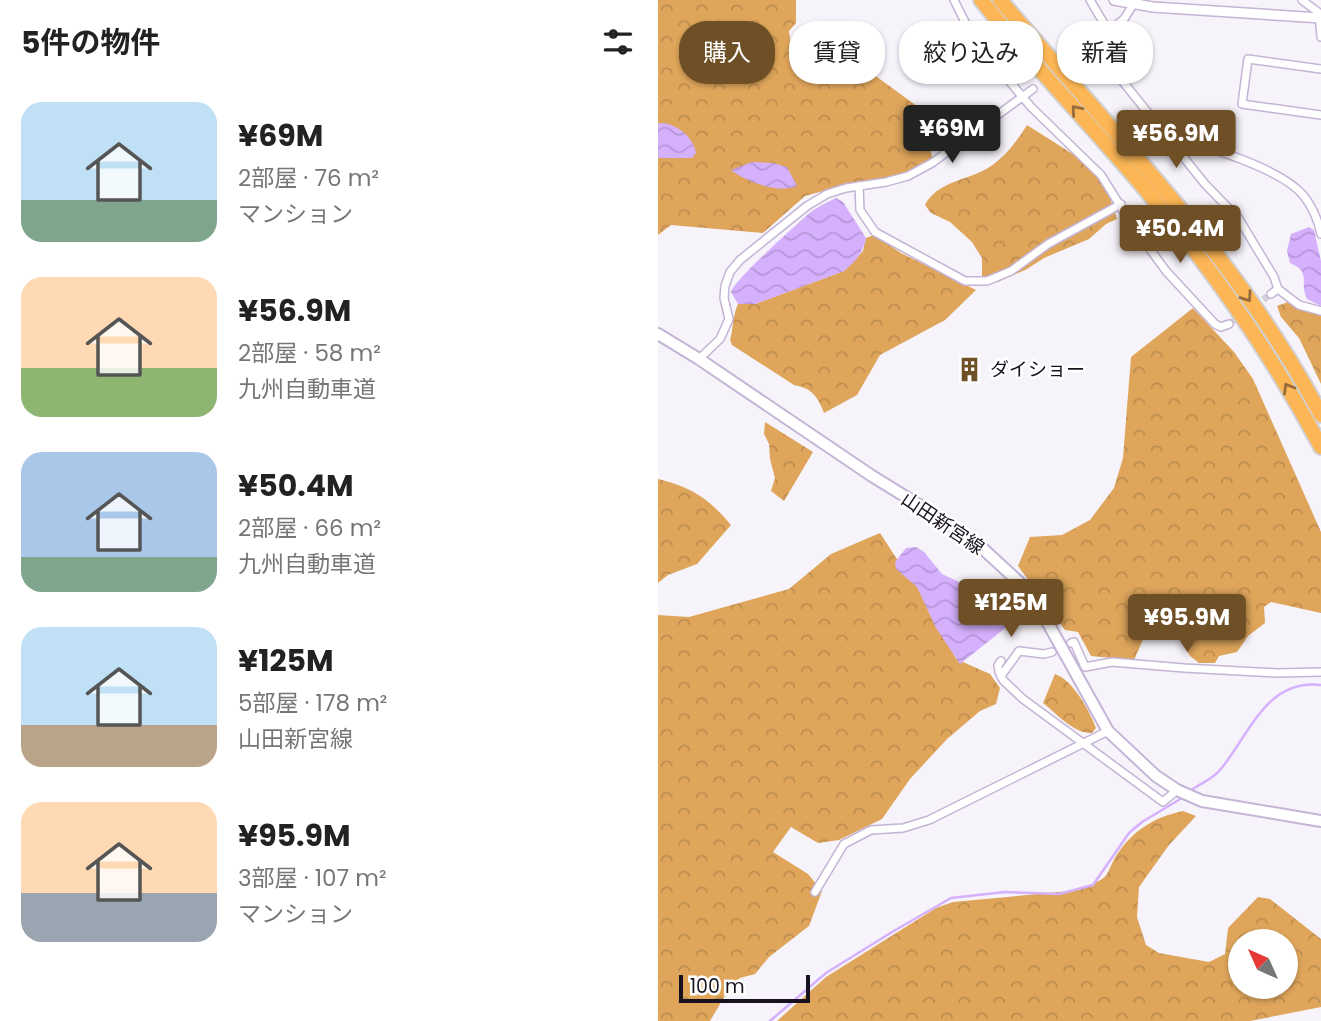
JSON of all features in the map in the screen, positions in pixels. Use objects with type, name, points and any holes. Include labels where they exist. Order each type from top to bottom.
[{"type":"highway","points":[[981,0],[1154,199],[1196,252],[1272,359],[1321,447]]},
{"type":"highway","points":[[1000,0],[1167,192],[1209,245],[1268,328],[1321,415]]},
{"type":"main road","name":"山田新宮線","points":[[658,334],[872,476],[940,517],[981,547],[1019,582],[1045,616],[1108,731],[1156,776],[1177,790],[1202,801],[1321,821]]},
{"type":"street","points":[[954,0],[970,30],[1031,107],[1101,175],[1131,223],[1167,271],[1215,324],[1221,327],[1229,324]]},
{"type":"street","points":[[1090,0],[1102,21]]},
{"type":"street","points":[[1114,0],[1321,18]]},
{"type":"street","points":[[1302,0],[1319,13],[1321,37]]},
{"type":"street","points":[[1122,21],[1135,2]]},
{"type":"street","points":[[1321,69],[1248,59],[1242,104],[1321,115]]},
{"type":"street","points":[[1125,84],[1205,184],[1243,225],[1274,277],[1274,291],[1299,305],[1321,311]]},
{"type":"street","points":[[699,359],[720,339],[729,319],[724,298],[725,286],[730,272],[740,260],[807,206],[827,194],[908,176],[932,163],[1033,89]]},
{"type":"street","points":[[1170,139],[1256,163],[1302,193],[1318,222],[1321,234]]},
{"type":"street","points":[[859,186],[860,210],[875,232],[965,281],[987,281],[1011,271],[1048,244],[1121,204]]},
{"type":"street","points":[[1071,643],[1074,642],[1085,667],[1112,662],[1224,670],[1321,672]]},
{"type":"street","points":[[1001,676],[1019,651],[1044,654],[1052,652]]},
{"type":"street","points":[[1001,661],[998,665],[1001,676],[1023,699],[1163,802],[1177,790]]},
{"type":"street","points":[[816,892],[844,844],[871,830],[903,828],[929,820],[1108,731]]},
{"type":"green space","points":[[658,0],[796,0],[796,21],[789,21],[789,84],[885,83],[925,112],[925,133],[933,159],[891,179],[856,182],[805,196],[763,233],[671,225],[658,235]]},
{"type":"green space","points":[[1027,125],[1079,158],[1106,185],[1117,219],[1106,224],[1089,239],[1044,258],[1027,269],[998,282],[982,281],[982,258],[972,242],[950,222],[931,213],[925,205],[938,190],[997,162]]},
{"type":"green space","points":[[874,235],[901,253],[976,290],[945,320],[880,355],[857,395],[824,413],[817,398],[810,391],[794,385],[732,345],[730,340],[735,312],[738,304],[755,304],[844,271],[863,251],[866,238]]},
{"type":"green space","points":[[1288,302],[1313,313],[1321,313],[1321,384],[1299,338],[1281,317],[1277,306]]},
{"type":"green space","points":[[1193,308],[1234,352],[1253,379],[1321,532],[1321,613],[1271,602],[1264,607],[1265,623],[1248,636],[1237,652],[1219,656],[1215,663],[1199,663],[1190,656],[1171,627],[1158,618],[1148,628],[1134,660],[1091,656],[1078,632],[1065,630],[1018,566],[1030,537],[1062,535],[1090,520],[1114,488],[1123,458],[1131,357]]},
{"type":"green space","points":[[765,422],[813,452],[784,501],[771,491],[775,478],[769,444],[764,434]]},
{"type":"green space","points":[[658,479],[699,495],[731,525],[697,564],[668,575],[658,583]]},
{"type":"green space","points":[[880,533],[902,567],[935,599],[940,627],[956,659],[990,674],[1000,688],[996,704],[980,711],[947,739],[910,779],[882,819],[839,840],[818,843],[791,827],[773,852],[808,874],[822,891],[809,926],[769,957],[755,974],[740,978],[729,989],[710,1021],[658,1021],[658,615],[689,617],[789,589],[831,554]]},
{"type":"green space","points":[[1055,674],[1068,682],[1085,705],[1096,728],[1092,733],[1072,727],[1043,703]]},
{"type":"green space","points":[[1183,811],[1196,816],[1169,845],[1139,887],[1137,917],[1146,945],[1159,953],[1209,962],[1225,954],[1228,928],[1258,897],[1270,899],[1321,939],[1321,1007],[1250,1021],[777,1021],[826,977],[936,908],[953,902],[1070,891],[1091,885],[1104,877],[1129,839],[1153,821]]},
{"type":"water","points":[[658,123],[671,125],[687,136],[696,153],[692,158],[658,158]]},
{"type":"water","points":[[752,162],[787,167],[797,186],[782,189],[763,186],[731,170]]},
{"type":"water","points":[[836,198],[843,202],[866,238],[855,260],[844,271],[755,304],[738,304],[731,292],[743,276],[812,211]]},
{"type":"water","points":[[1309,227],[1314,230],[1321,261],[1321,306],[1307,299],[1303,274],[1297,266],[1290,263],[1287,251],[1291,234]]},
{"type":"water","points":[[916,547],[924,552],[942,574],[968,586],[991,605],[1006,613],[1009,625],[960,664],[936,628],[917,587],[896,569],[895,562],[906,548]]},
{"type":"waterway","points":[[1190,791],[1220,770],[1250,726],[1273,700],[1302,685],[1321,685]]},
{"type":"waterway","points":[[770,1021],[826,973],[951,898],[1005,892],[1059,894],[1093,885],[1129,833],[1182,798]]},
{"type":"tunnel","points":[[1229,324],[1271,294]]},
{"type":"place","name":"ダイショー","points":[[970,369]]}]
